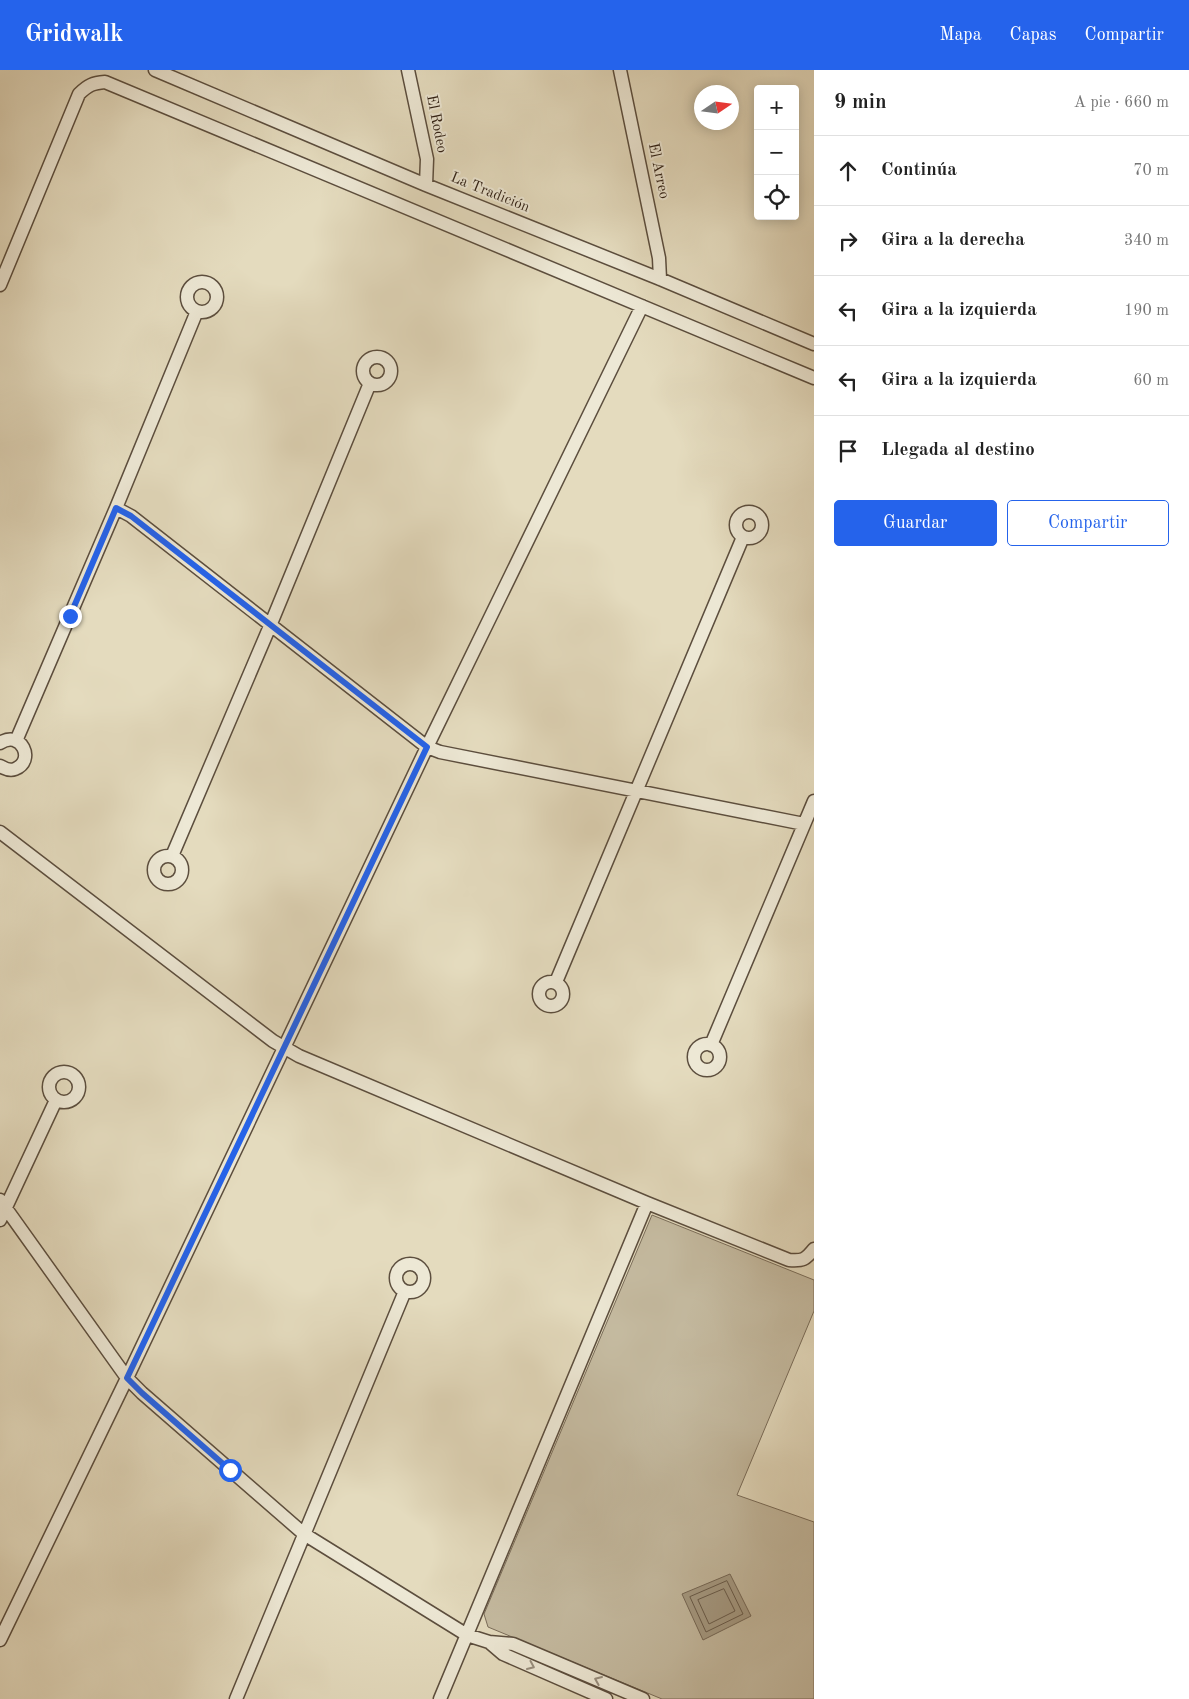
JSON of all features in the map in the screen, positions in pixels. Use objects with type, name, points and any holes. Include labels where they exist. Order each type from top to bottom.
[{"type":"street","name":"El Rodeo","points":[[408,70],[427,159],[426,185]]},
{"type":"street","name":"El Arreo","points":[[620,70],[659,258],[660,280]]},
{"type":"street","name":"La Tradición","points":[[161,71],[426,185],[814,344]]},
{"type":"street","points":[[0,285],[79,94],[93,83],[105,82],[814,378]]},
{"type":"street","points":[[0,1640],[127,1378],[427,747],[642,306]]},
{"type":"street","points":[[16,741],[116,508],[197,311]]},
{"type":"street","points":[[172,856],[270,626],[370,383]]},
{"type":"street","points":[[116,508],[131,516],[427,747],[440,752],[804,824]]},
{"type":"street","points":[[556,982],[635,791],[744,537]]},
{"type":"street","points":[[0,743],[6,740],[16,741],[24,747],[25,756],[21,765],[13,770],[0,766]]},
{"type":"street","points":[[711,1045],[814,801]]},
{"type":"street","points":[[0,832],[284,1048],[299,1056],[789,1260],[802,1261],[814,1249]]},
{"type":"street","points":[[0,1220],[3,1204],[56,1100]]},
{"type":"street","points":[[440,1699],[647,1202]]},
{"type":"street","points":[[3,1204],[127,1378],[304,1534],[467,1635],[489,1642],[512,1644],[643,1699]]},
{"type":"street","points":[[236,1699],[404,1291]]},
{"type":"street","points":[[489,1642],[504,1654],[606,1699]]},
{"type":"shaded area","points":[[652,1215],[814,1280],[814,1311],[737,1495],[814,1522],[814,1699],[662,1699],[488,1627],[484,1614]]},
{"type":"water","points":[[730,1574],[751,1616],[703,1640],[682,1594]]},
{"type":"route","points":[[70,616],[116,508],[131,516],[427,747],[127,1378],[230,1470]]}]
